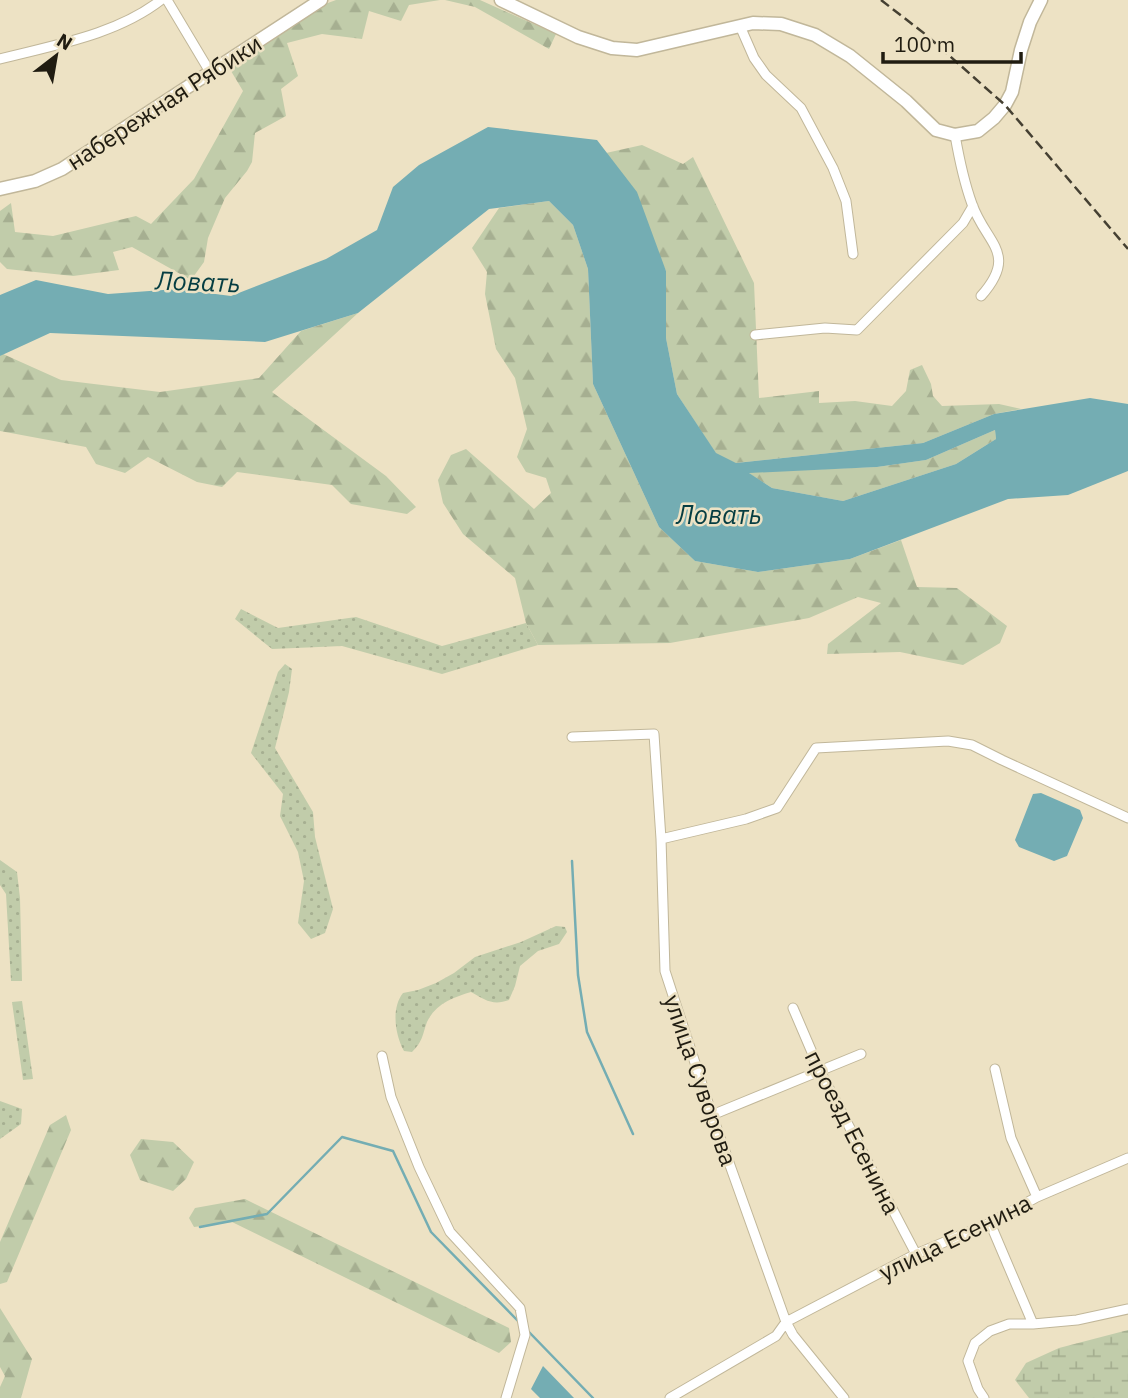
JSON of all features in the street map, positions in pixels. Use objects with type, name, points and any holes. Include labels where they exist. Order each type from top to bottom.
[{"type":"street","points":[[0,59],[96,33],[146,11],[161,0]]},
{"type":"street","points":[[167,0],[210,72]]},
{"type":"street","name":"набережная Рябики","points":[[0,189],[35,181],[62,169],[321,0]]},
{"type":"street","points":[[501,0],[578,37],[612,48],[637,50],[753,23],[781,24],[815,35],[850,56],[906,101],[936,130],[955,135],[978,131],[1003,107],[1012,92],[1027,32],[1041,0]]},
{"type":"street","points":[[740,26],[754,58],[766,75],[801,108],[834,168],[846,201],[853,254]]},
{"type":"street","points":[[955,135],[973,206],[998,251],[998,270],[994,281],[981,296]]},
{"type":"street","points":[[755,335],[825,328],[857,330],[962,223],[973,206]]},
{"type":"street","name":"улица Суворова","points":[[572,737],[654,734],[661,839],[665,971],[712,1115],[786,1322],[793,1335],[844,1398]]},
{"type":"street","points":[[661,839],[746,819],[777,808],[817,748],[948,741],[972,745],[1128,818]]},
{"type":"street","name":"проезд Есенина","points":[[793,1008],[820,1071],[916,1254]]},
{"type":"street","points":[[712,1115],[861,1054]]},
{"type":"street","points":[[382,1056],[391,1097],[419,1167],[450,1232],[520,1308],[525,1335],[506,1398]]},
{"type":"street","points":[[995,1069],[1011,1138],[1037,1196]]},
{"type":"street","name":"улица Есенина","points":[[670,1398],[776,1336],[786,1322],[916,1254],[990,1223],[1037,1196],[1128,1158]]},
{"type":"street","points":[[990,1223],[1033,1324]]},
{"type":"street","points":[[984,1398],[978,1390],[968,1361],[975,1343],[990,1331],[1009,1324],[1077,1320],[1128,1309]]},
{"type":"green space","points":[[336,0],[440,0],[409,5],[401,21],[369,11],[362,39],[322,34],[287,43],[298,76],[281,89],[286,116],[255,133],[252,162],[225,198],[208,238],[204,262],[191,280],[132,247],[113,252],[119,270],[73,276],[7,269],[0,262],[0,211],[11,203],[15,232],[53,236],[136,216],[151,224],[194,179],[243,91],[228,66],[317,7]]},
{"type":"green space","points":[[445,0],[480,0],[556,34],[549,49],[475,7]]},
{"type":"green space","points":[[642,145],[683,164],[693,157],[754,283],[759,398],[819,391],[819,403],[855,401],[892,406],[906,391],[910,370],[922,365],[931,384],[933,396],[942,406],[999,404],[1021,409],[994,414],[923,443],[735,463],[716,454],[677,394],[666,338],[666,271],[606,153]]},
{"type":"green space","points":[[549,201],[573,225],[588,269],[593,384],[659,527],[695,561],[758,572],[850,559],[901,540],[917,587],[957,588],[1007,626],[1000,643],[963,665],[900,652],[827,654],[828,644],[881,603],[858,597],[809,618],[670,643],[538,645],[526,623],[515,578],[463,534],[443,503],[438,480],[451,455],[466,449],[534,509],[551,493],[546,478],[526,472],[517,457],[527,429],[515,378],[496,349],[485,294],[487,272],[472,248],[499,208]]},
{"type":"green space","points":[[358,313],[272,392],[386,476],[416,507],[407,514],[351,504],[332,485],[237,472],[222,487],[197,482],[148,457],[125,473],[96,464],[86,447],[0,431],[0,356],[3,354],[61,380],[160,392],[259,378],[301,331]]},
{"type":"green space","points":[[995,430],[996,439],[956,464],[843,501],[772,488],[747,472],[877,467],[926,460]]},
{"type":"green space","points":[[241,609],[278,628],[356,617],[442,646],[526,623],[538,645],[442,674],[342,646],[272,649],[235,619]]},
{"type":"green space","points":[[285,664],[292,669],[275,748],[313,812],[315,837],[333,909],[325,933],[311,939],[298,923],[304,881],[298,852],[280,816],[283,794],[251,753],[278,672]]},
{"type":"green space","points":[[0,860],[17,872],[22,981],[11,981],[6,894],[0,885]]},
{"type":"green space","points":[[556,926],[565,927],[567,932],[559,944],[538,951],[520,966],[509,1000],[494,1002],[471,992],[452,999],[430,1016],[416,1048],[412,1052],[404,1051],[396,1022],[397,1006],[403,993],[436,983],[475,957],[521,942]]},
{"type":"green space","points":[[22,1001],[33,1079],[23,1080],[12,1002]]},
{"type":"green space","points":[[0,1101],[22,1109],[21,1124],[0,1139]]},
{"type":"green space","points":[[66,1115],[71,1130],[7,1282],[0,1284],[0,1242],[50,1125]]},
{"type":"green space","points":[[141,1139],[173,1142],[194,1162],[186,1179],[173,1191],[140,1180],[130,1155]]},
{"type":"green space","points":[[245,1199],[509,1328],[511,1342],[499,1353],[232,1222],[194,1227],[189,1218],[195,1208]]},
{"type":"green space","points":[[0,1308],[32,1359],[21,1398],[0,1398],[0,1387],[5,1376],[0,1367]]},
{"type":"green space","points":[[1128,1330],[1128,1398],[1029,1398],[1015,1380],[1026,1363],[1059,1348]]},
{"type":"water","name":"Ловать","points":[[488,127],[597,140],[637,192],[666,271],[666,338],[677,394],[716,453],[736,463],[923,443],[994,414],[1090,398],[1128,404],[1128,471],[1068,495],[1008,499],[850,559],[758,572],[695,561],[659,527],[593,384],[588,269],[573,225],[549,201],[489,209],[358,313],[265,342],[50,333],[0,356],[0,295],[36,280],[108,294],[177,289],[231,296],[326,259],[377,230],[393,187],[419,165]],"holes":[[[995,430],[996,439],[956,464],[843,501],[772,488],[749,473],[877,467],[926,460]]]},
{"type":"water","points":[[1041,793],[1080,810],[1083,818],[1067,856],[1054,861],[1019,847],[1015,840],[1033,794]]},
{"type":"water","points":[[543,1366],[574,1398],[540,1398],[531,1389]]},
{"type":"waterway","points":[[572,861],[578,975],[587,1032],[633,1134]]},
{"type":"waterway","points":[[200,1227],[267,1214],[342,1137],[393,1151],[431,1232],[519,1322]]},
{"type":"waterway","points":[[529,1332],[593,1398]]},
{"type":"railway","points":[[881,0],[925,34],[1005,105],[1128,249]]}]
